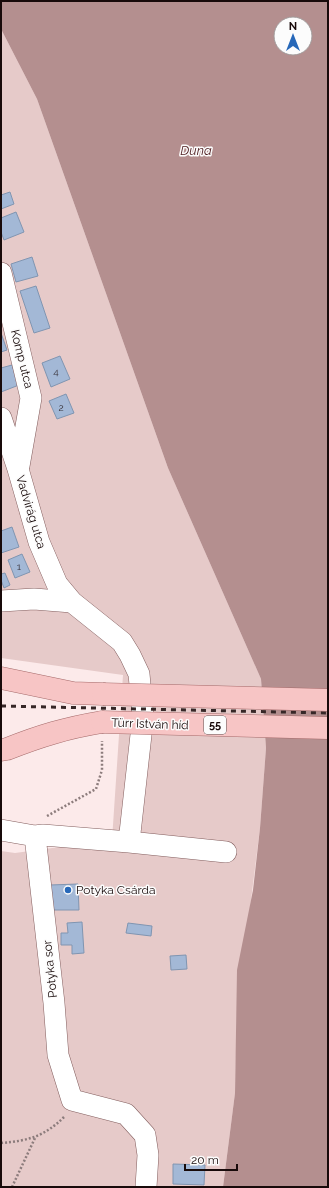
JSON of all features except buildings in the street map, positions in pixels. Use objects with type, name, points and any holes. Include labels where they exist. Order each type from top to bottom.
[{"type":"main road","points":[[1,678],[73,693],[328,700]]},
{"type":"main road","name":"Türr István híd","points":[[1,750],[70,728],[102,730],[328,728]]},
{"type":"street","name":"Komp utca","points":[[1,273],[32,398],[18,469]]},
{"type":"street","name":"Vadvirág utca","points":[[1,418],[18,469],[38,542],[57,584],[72,602],[122,642],[130,655],[138,674],[143,717],[129,842]]},
{"type":"street","points":[[1,602],[34,599],[72,602]]},
{"type":"street","points":[[1,830],[35,836],[43,835],[129,842],[226,852]]},
{"type":"street","name":"Potyka sor","points":[[35,836],[54,1003],[58,1055],[72,1100]]},
{"type":"street","points":[[72,1100],[126,1114],[145,1135],[148,1155],[146,1187]]},
{"type":"path","points":[[35,836],[46,817],[96,789],[102,770],[102,730]]},
{"type":"path","points":[[1,1143],[18,1142],[35,1138],[55,1126],[66,1115],[72,1100]]},
{"type":"path","points":[[12,1187],[35,1138]]},
{"type":"shaded area","points":[[1,29],[37,99],[168,468],[261,679],[266,748],[260,828],[237,1012],[235,1093],[223,1187],[1,1187],[1,851],[15,853],[112,840],[123,675],[1,658]]},
{"type":"water","name":"Duna","points":[[1,1],[328,1],[328,1187],[223,1187],[235,1093],[237,970],[253,890],[260,828],[266,748],[261,679],[168,468],[37,99],[1,29]]},
{"type":"railway","points":[[1,706],[328,713]]},
{"type":"place","name":"Potyka Csárda","points":[[68,890]]}]
